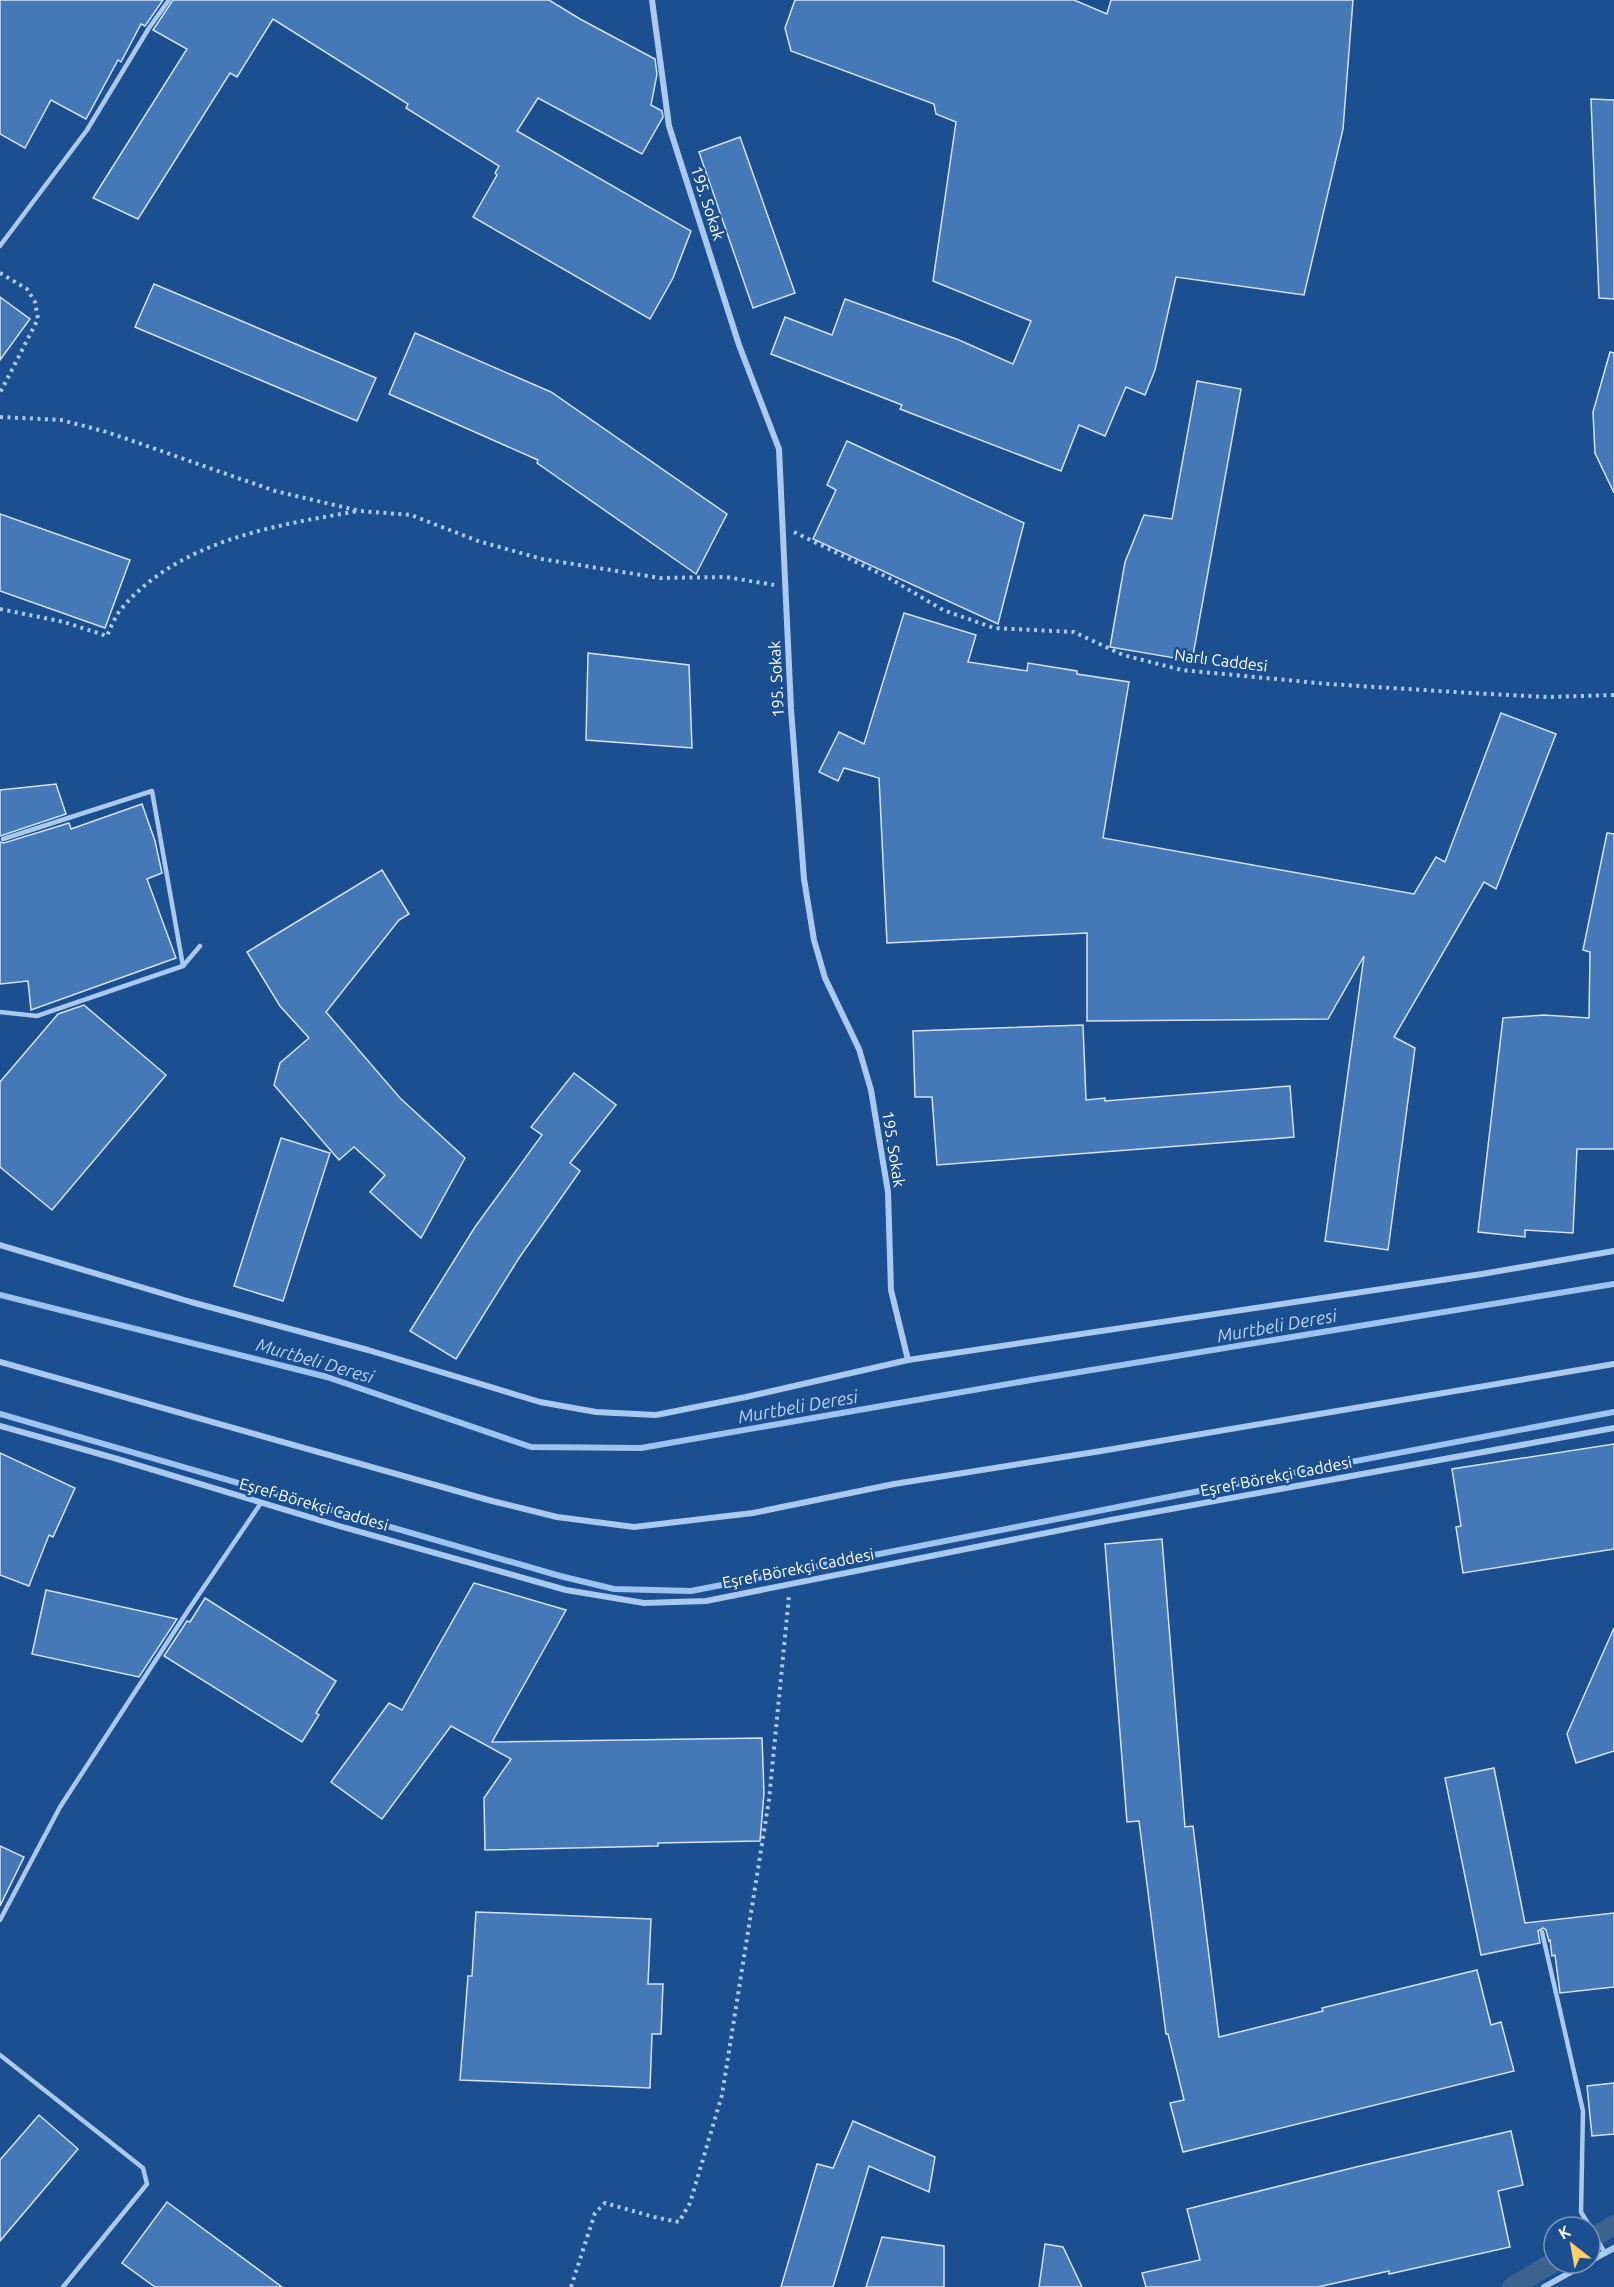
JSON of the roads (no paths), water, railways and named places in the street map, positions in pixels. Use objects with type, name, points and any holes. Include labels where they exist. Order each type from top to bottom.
[{"type":"street","name":"195. Sokak","points":[[652,0],[669,126],[739,345],[779,449],[791,709],[804,879],[814,940],[825,978],[859,1049],[871,1090],[888,1192],[891,1290],[908,1360]]},
{"type":"street","points":[[0,1245],[190,1302],[368,1350],[540,1402],[596,1412],[656,1414],[746,1397],[908,1360],[1471,1276],[1614,1251]]},
{"type":"street","points":[[0,1362],[492,1501],[557,1517],[634,1527],[753,1513],[894,1484],[1614,1364]]},
{"type":"street","name":"Eşref Börekçi Caddesi","points":[[0,1426],[566,1590],[644,1604],[706,1601],[1111,1520],[1614,1428]]},
{"type":"street","points":[[1602,2255],[1614,2248]]},
{"type":"street","points":[[1544,2287],[1566,2275]]},
{"type":"lane","points":[[0,246],[87,130],[149,28],[169,0]]},
{"type":"lane","points":[[3,839],[152,791],[183,966]]},
{"type":"lane","points":[[0,1012],[37,1016],[183,966],[200,946]]},
{"type":"lane","points":[[0,1920],[60,1807],[261,1503]]},
{"type":"lane","points":[[1542,1932],[1582,2111],[1583,2215]]},
{"type":"lane","points":[[0,2055],[143,2168],[147,2184],[63,2287]]},
{"type":"lane","points":[[1602,2248],[1605,2253]]},
{"type":"waterway","name":"Murtbeli Deresi","points":[[0,1295],[327,1377],[531,1447],[641,1448],[1031,1380],[1614,1284]]},
{"type":"waterway","points":[[0,1414],[560,1576],[614,1589],[691,1591],[1614,1412]]},
{"type":"waterway","points":[[1602,2232],[1614,2225]]},
{"type":"waterway","points":[[1512,2287],[1542,2269]]}]
